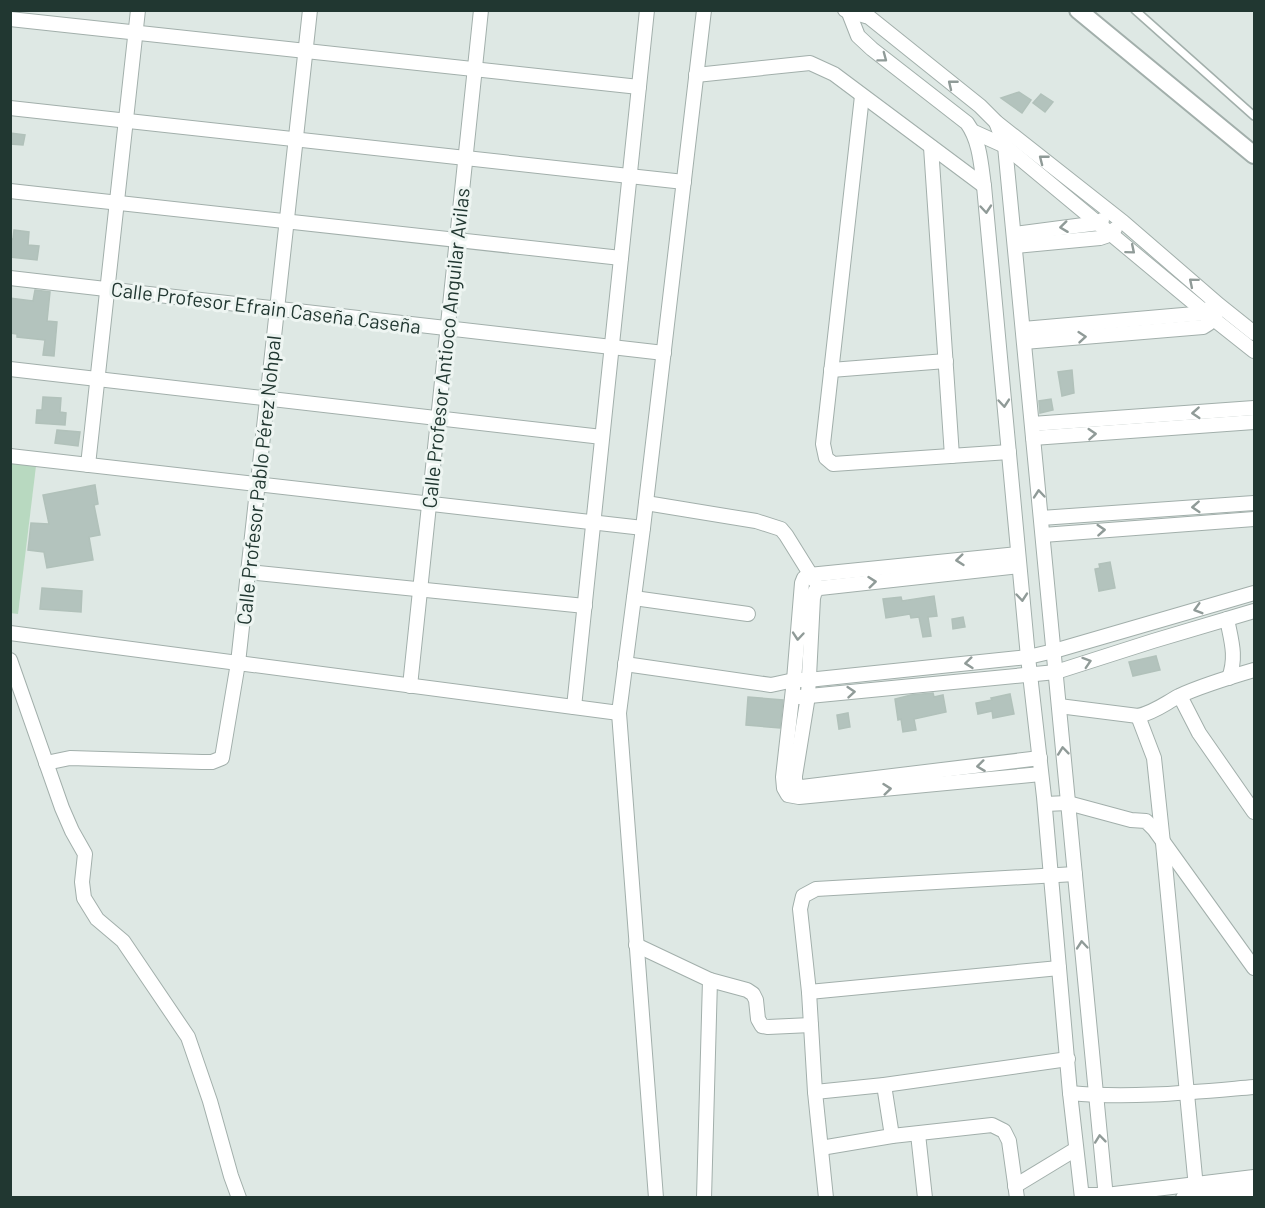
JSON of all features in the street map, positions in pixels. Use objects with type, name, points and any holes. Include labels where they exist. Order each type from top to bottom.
[{"type":"street","points":[[88,465],[138,10]]},
{"type":"street","name":"Calle Profesor Pablo Pérez Nohpal","points":[[46,763],[70,758],[212,762],[222,758],[238,663],[309,10]]},
{"type":"street","name":"Calle Profesor Antioco Anguilar Avilas","points":[[410,686],[481,10]]},
{"type":"street","points":[[574,708],[647,10]]},
{"type":"street","points":[[656,1197],[619,713],[704,10]]},
{"type":"street","points":[[1078,10],[1254,155]]},
{"type":"street","points":[[847,12],[869,17],[980,106],[996,122],[1123,222],[1254,333]]},
{"type":"street","points":[[847,12],[858,36],[872,49],[967,123],[974,132],[979,149],[1028,657],[1045,804],[1070,1093],[1082,1196],[1193,1194],[1254,1189]]},
{"type":"street","points":[[10,19],[639,87]]},
{"type":"street","points":[[696,75],[810,63],[834,74],[984,186]]},
{"type":"street","points":[[862,96],[823,444],[826,458],[833,464],[1009,452]]},
{"type":"street","points":[[10,108],[684,182]]},
{"type":"street","points":[[996,122],[1005,146],[1106,1196]]},
{"type":"street","points":[[974,132],[1005,146],[1254,351]]},
{"type":"street","points":[[931,147],[952,456]]},
{"type":"street","points":[[10,191],[621,258]]},
{"type":"street","points":[[1014,240],[1099,223],[1110,212]]},
{"type":"street","points":[[1014,240],[1090,240],[1110,233],[1123,222]]},
{"type":"street","name":"Calle Profesor Efrain Caseña Caseña","points":[[10,278],[664,352]]},
{"type":"street","points":[[1023,336],[1203,327],[1209,324],[1210,316],[1217,303]]},
{"type":"street","points":[[831,370],[946,361]]},
{"type":"street","points":[[10,369],[602,437]]},
{"type":"street","points":[[1033,431],[1254,408]]},
{"type":"street","points":[[1033,431],[1254,422]]},
{"type":"street","points":[[10,456],[643,528]]},
{"type":"street","points":[[646,503],[756,521],[781,530],[820,588]]},
{"type":"street","points":[[1041,518],[1254,503]]},
{"type":"street","points":[[1043,535],[1254,519]]},
{"type":"street","points":[[1019,560],[810,575],[804,578],[802,584],[801,680],[807,696],[795,785],[802,788],[1040,758]]},
{"type":"street","points":[[1019,560],[820,588],[815,591],[801,680],[793,697],[783,777],[784,788],[788,795],[799,797],[1041,774]]},
{"type":"street","points":[[248,572],[585,606]]},
{"type":"street","points":[[625,664],[771,685],[1028,657],[1254,593]]},
{"type":"street","points":[[634,598],[748,614]]},
{"type":"street","points":[[793,697],[1056,672],[1254,610]]},
{"type":"street","points":[[1227,619],[1234,657],[1229,678]]},
{"type":"street","points":[[10,633],[619,713]]},
{"type":"street","points":[[10,660],[72,831],[85,854],[82,882],[84,898],[97,919],[123,941],[188,1037],[239,1197]]},
{"type":"street","points":[[1059,706],[1138,716],[1150,713],[1180,696],[1254,670]]},
{"type":"street","points":[[1180,696],[1199,733],[1254,812]]},
{"type":"street","points":[[1138,716],[1154,758],[1187,1092],[1193,1194]]},
{"type":"street","points":[[1045,804],[1068,802],[1131,820],[1146,821],[1254,968]]},
{"type":"street","points":[[826,1197],[800,909],[803,896],[816,889],[1075,874]]},
{"type":"street","points":[[636,945],[710,980],[747,990],[756,1000],[758,1019],[762,1026],[811,1025]]},
{"type":"street","points":[[809,992],[1059,968]]},
{"type":"street","points":[[704,1197],[710,980]]},
{"type":"street","points":[[815,1092],[884,1085],[1068,1059]]},
{"type":"street","points":[[884,1085],[892,1137]]},
{"type":"street","points":[[1070,1093],[1096,1095],[1254,1087]]},
{"type":"street","points":[[821,1148],[992,1125],[1004,1131],[1009,1141],[1016,1192],[1076,1149]]},
{"type":"street","points":[[918,1134],[925,1197]]},
{"type":"street","points":[[1193,1194],[1254,1177]]},
{"type":"lane","points":[[1135,10],[1254,116]]},
{"type":"green space","points":[[11,463],[36,466],[18,614],[10,613]]},
{"type":"building","points":[[1019,92],[1031,100],[1022,113],[1001,98]]},
{"type":"building","points":[[1041,94],[1053,102],[1045,112],[1033,103]]},
{"type":"building","points":[[10,133],[25,135],[23,145],[10,144]]},
{"type":"building","points":[[14,230],[29,232],[28,245],[39,246],[37,260],[10,257],[10,239],[13,239]]},
{"type":"building","points":[[35,290],[50,292],[47,321],[57,322],[54,356],[43,355],[45,340],[17,337],[17,334],[10,333],[10,298],[33,301]]},
{"type":"building","points":[[1072,370],[1074,393],[1062,396],[1058,372]]},
{"type":"building","points":[[43,397],[61,398],[60,412],[66,413],[65,425],[36,423],[37,410],[42,410]]},
{"type":"building","points":[[1051,399],[1053,410],[1040,413],[1039,401]]},
{"type":"building","points":[[57,430],[80,432],[78,446],[55,443]]},
{"type":"building","points":[[95,485],[98,504],[94,505],[100,535],[89,537],[93,560],[47,568],[44,552],[28,550],[31,523],[49,524],[43,495]]},
{"type":"building","points":[[1110,562],[1115,588],[1099,591],[1095,569],[1100,568],[1099,564]]},
{"type":"building","points":[[42,588],[82,591],[81,612],[40,609]]},
{"type":"building","points":[[934,596],[937,616],[928,617],[931,636],[923,637],[919,617],[911,618],[910,614],[886,618],[883,599],[901,597],[902,601]]},
{"type":"building","points":[[963,617],[965,627],[953,629],[952,619]]},
{"type":"building","points":[[1156,656],[1160,670],[1133,676],[1129,662]]},
{"type":"building","points":[[933,693],[934,697],[943,695],[946,712],[914,719],[916,730],[903,732],[901,719],[898,720],[895,699]]},
{"type":"building","points":[[1010,694],[1014,714],[993,718],[992,711],[978,714],[976,703]]},
{"type":"building","points":[[748,697],[783,700],[780,728],[746,725]]},
{"type":"building","points":[[848,713],[850,727],[839,729],[837,715]]}]
